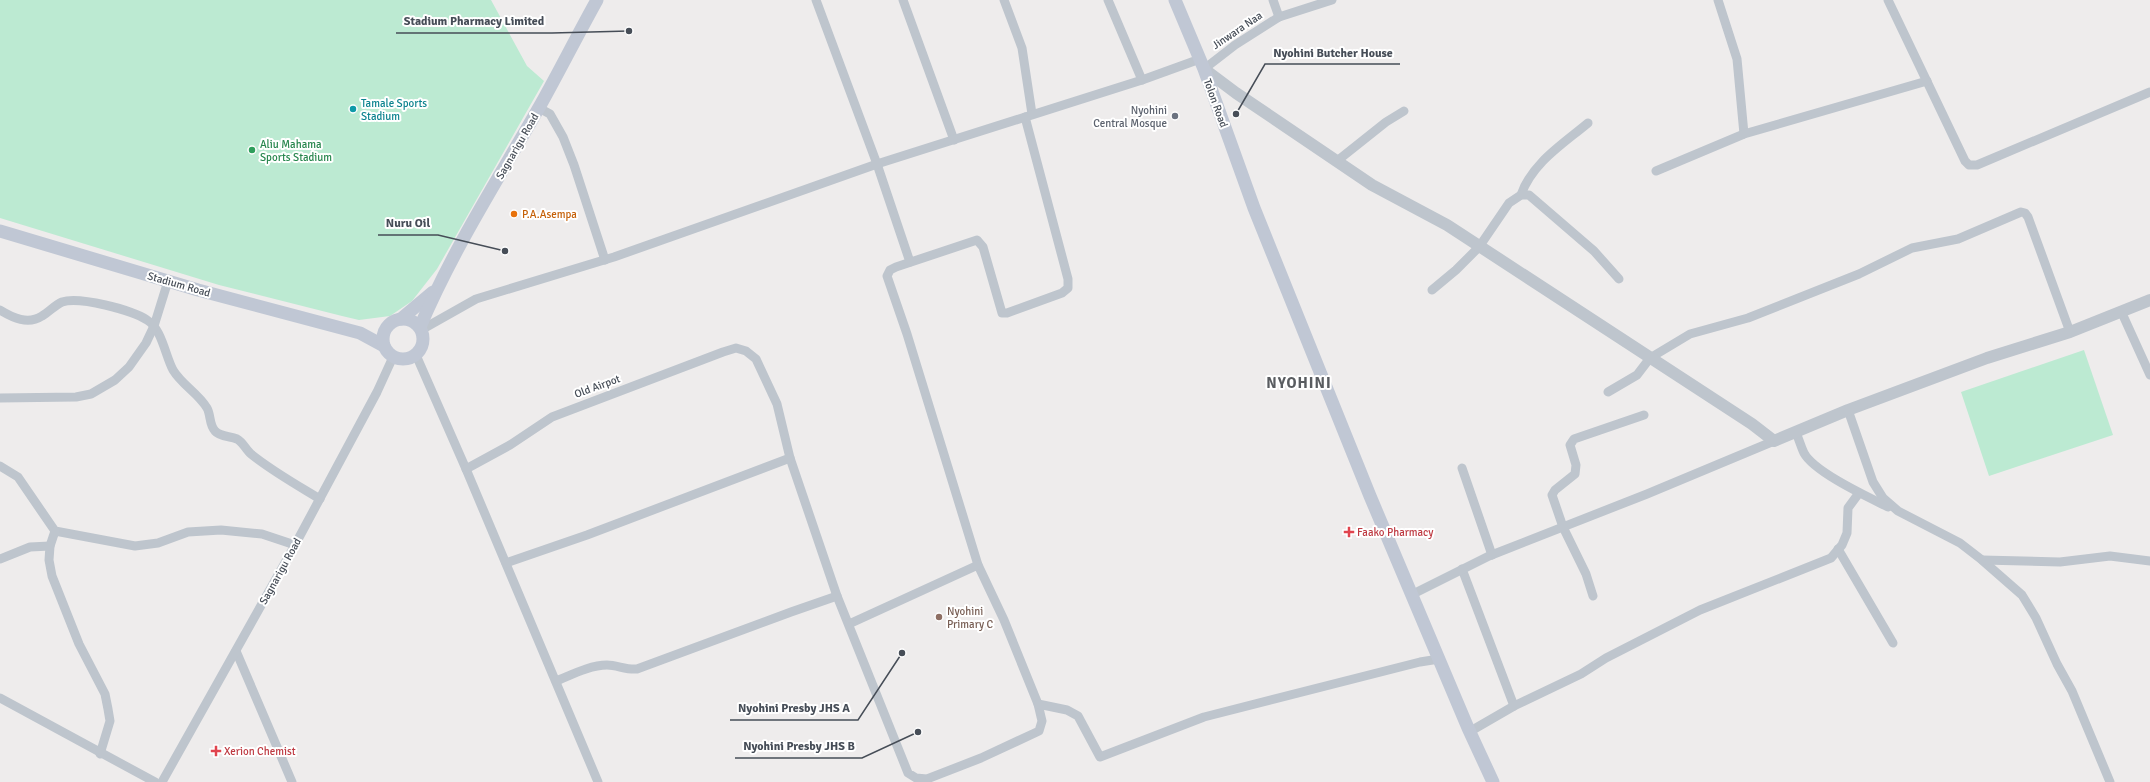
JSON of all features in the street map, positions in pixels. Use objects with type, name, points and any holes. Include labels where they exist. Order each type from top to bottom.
[{"type":"main road","name":"Sagnarigu Road","points":[[420,329],[435,291],[539,108],[597,0]]},
{"type":"main road","name":"Tolon Road","points":[[1175,0],[1202,64],[1254,208],[1411,595],[1469,732],[1493,782]]},
{"type":"main road","name":"Stadium Road","points":[[0,231],[168,281],[360,333],[384,346]]},
{"type":"main road","name":"Sagnarigu Road","points":[[401,319],[435,291]]},
{"type":"main road","points":[[401,319],[410,320],[420,329],[424,341],[416,355],[406,360],[393,357],[384,346],[383,336],[388,326],[401,319]]},
{"type":"main road","name":"Stadium Road","points":[[360,333],[388,326]]},
{"type":"street","points":[[816,0],[910,262]]},
{"type":"street","points":[[903,0],[954,140]]},
{"type":"street","points":[[506,563],[594,533],[790,458],[837,596],[908,773],[916,778],[927,779],[982,758],[1039,731],[1042,721],[1038,704],[1004,620],[978,565],[907,334],[887,276],[890,270],[976,240],[983,247],[1002,313],[1007,313],[1062,293],[1068,288],[1068,279],[1028,116],[1022,48],[1004,0]]},
{"type":"street","points":[[1108,0],[1142,80]]},
{"type":"street","points":[[1273,0],[1279,17]]},
{"type":"street","name":"Jinwara Naa","points":[[420,329],[476,299],[605,260],[876,164],[1142,80],[1202,64],[1279,17],[1332,0]]},
{"type":"street","points":[[1718,0],[1737,59],[1744,134]]},
{"type":"street","points":[[1888,0],[1965,162],[1970,165],[1977,165],[2150,92]]},
{"type":"street","points":[[1202,64],[1236,93],[1372,185],[1447,224],[1479,247],[1752,424],[1774,442]]},
{"type":"street","points":[[1656,171],[1744,134],[1927,81]]},
{"type":"street","points":[[539,108],[550,114],[563,137],[574,165],[605,260]]},
{"type":"street","points":[[1337,161],[1386,122],[1404,111]]},
{"type":"street","points":[[1521,195],[1526,182],[1554,150],[1588,123]]},
{"type":"street","points":[[1432,290],[1456,270],[1479,247],[1509,204],[1521,195],[1529,194],[1594,251],[1619,278]]},
{"type":"street","points":[[1608,392],[1637,375],[1650,358],[1690,334],[1748,318],[1859,274],[1912,248],[1958,239],[2021,212],[2025,213],[2028,217],[2070,332]]},
{"type":"street","points":[[0,398],[76,397],[91,394],[115,380],[129,367],[146,343],[154,326],[168,281]]},
{"type":"street","points":[[1411,595],[1492,555],[1774,442],[1848,410],[1987,358],[2070,332],[2150,300]]},
{"type":"street","points":[[0,310],[22,320],[31,320],[41,317],[63,302],[95,304],[132,312],[154,326],[173,370],[186,387],[205,405],[215,431],[237,439],[250,454],[320,499]]},
{"type":"street","points":[[2121,311],[2150,375]]},
{"type":"street","name":"Old Airpot","points":[[466,469],[510,445],[552,417],[577,406],[736,348],[746,351],[756,359],[777,404],[790,458]]},
{"type":"street","points":[[416,355],[466,469],[598,782]]},
{"type":"street","name":"Sagnarigu Road","points":[[162,782],[295,545],[377,392],[393,357]]},
{"type":"street","points":[[1848,410],[1873,482],[1884,498],[1898,512]]},
{"type":"street","points":[[1593,596],[1586,574],[1563,527],[1552,495],[1575,474],[1576,465],[1570,445],[1574,439],[1644,414]]},
{"type":"street","points":[[1796,433],[1804,454],[1812,464],[1859,492],[1960,543],[2022,595],[2036,618],[2056,664],[2075,698],[2110,782]]},
{"type":"street","points":[[0,466],[18,478],[55,531],[135,546],[158,544],[188,532],[221,530],[262,534],[295,545]]},
{"type":"street","points":[[1462,468],[1492,555]]},
{"type":"street","points":[[1469,732],[1514,706],[1581,674],[1606,658],[1700,610],[1831,558],[1847,533],[1848,508],[1859,492]]},
{"type":"street","points":[[55,531],[50,546],[49,560],[52,576],[79,644],[105,694],[110,721],[100,754]]},
{"type":"street","points":[[0,559],[30,547],[50,546]]},
{"type":"street","points":[[1838,549],[1893,643]]},
{"type":"street","points":[[1982,560],[2060,562],[2110,556],[2150,561]]},
{"type":"street","points":[[849,624],[978,565]]},
{"type":"street","points":[[1462,569],[1514,706]]},
{"type":"street","points":[[556,681],[582,671],[607,665],[627,670],[637,669],[837,596]]},
{"type":"street","points":[[236,651],[292,782]]},
{"type":"street","points":[[1038,704],[1067,710],[1078,716],[1100,757],[1204,717],[1420,662],[1438,659]]},
{"type":"street","points":[[0,698],[100,754],[155,782]]},
{"type":"green space","name":"Aliu Mahama Sports Stadium","points":[[0,0],[491,0],[527,66],[544,81],[437,269],[412,301],[390,316],[359,320],[219,285],[0,218]]},
{"type":"green space","points":[[2084,350],[2113,435],[1989,476],[1961,392]]},
{"type":"place","name":"Stadium Pharmacy Limited","points":[[629,31]]},
{"type":"place","name":"Tamale Sports Stadium","points":[[353,109]]},
{"type":"place","name":"Nyohini Butcher House","points":[[1236,114]]},
{"type":"place","name":"Nyohini Central Mosque","points":[[1175,116]]},
{"type":"place","name":"Aliu Mahama Sports Stadium","points":[[252,150]]},
{"type":"place","name":"P.A.Asempa","points":[[514,214]]},
{"type":"place","name":"Nuru Oil","points":[[505,251]]},
{"type":"place","name":"Faako Pharmacy","points":[[1349,532]]},
{"type":"place","name":"Nyohini Primary C","points":[[939,617]]},
{"type":"place","name":"Nyohini Presby JHS A","points":[[902,653]]},
{"type":"place","name":"Nyohini Presby JHS B","points":[[918,732]]},
{"type":"place","name":"Xerion Chemist","points":[[216,751]]},
{"type":"district","name":"NYOHINI","points":[[1299,383]]}]
